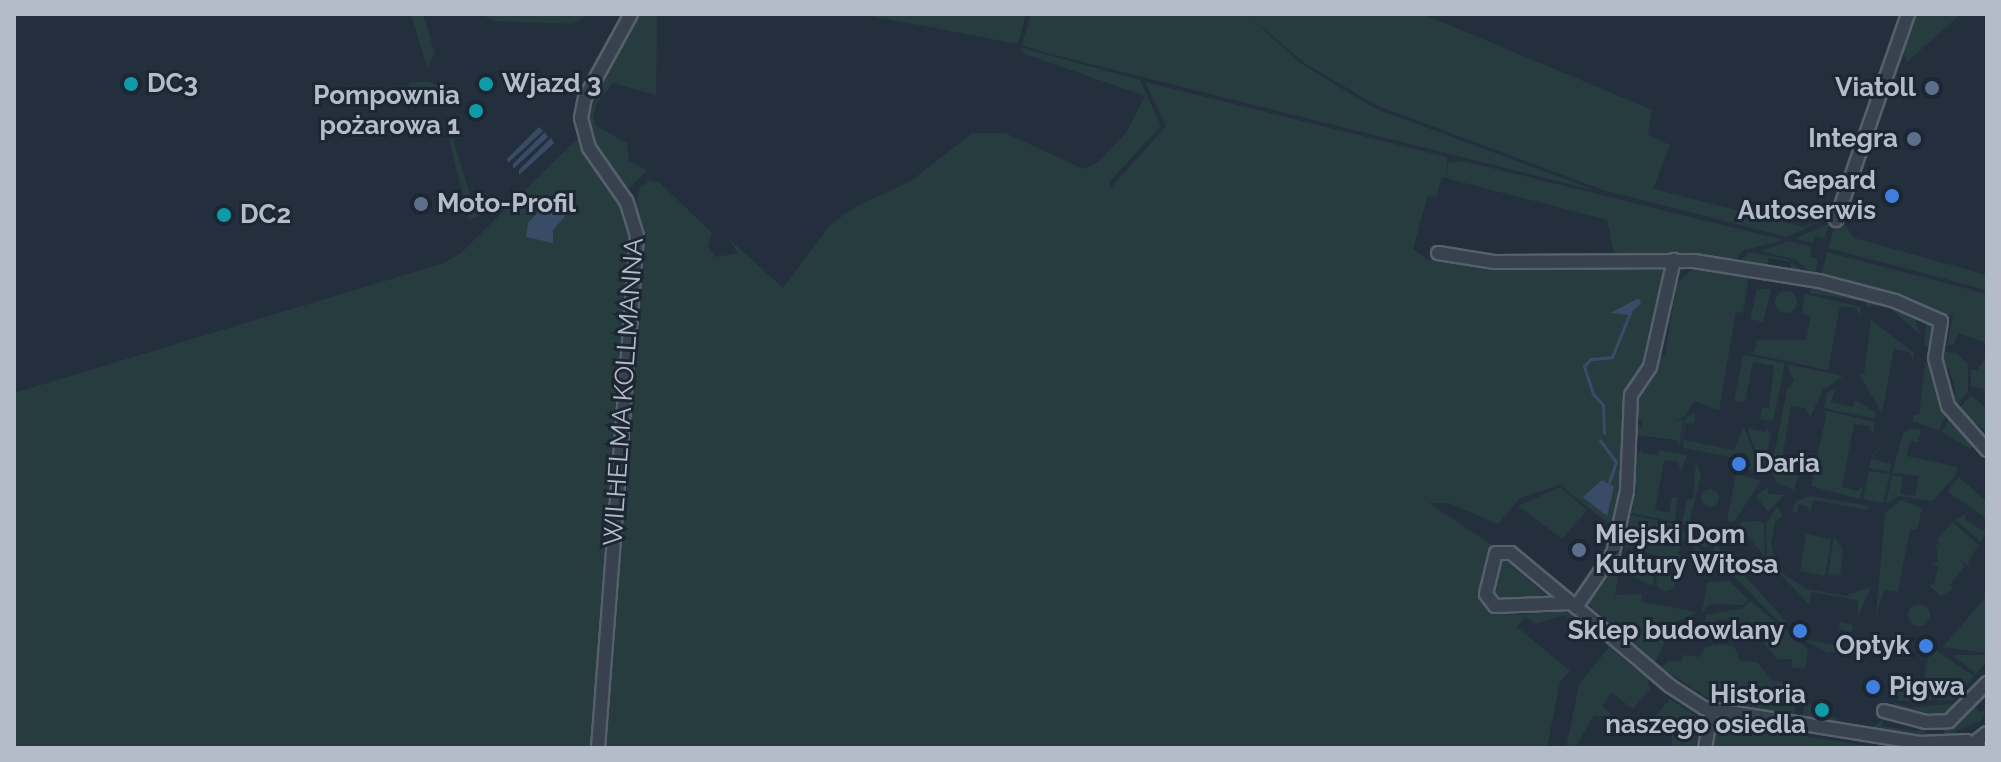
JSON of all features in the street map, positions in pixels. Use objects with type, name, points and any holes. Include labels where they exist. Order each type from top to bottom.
[{"type":"street","name":"WILHELMA KOLLMANNA","points":[[598,748],[637,236],[626,201],[587,143],[581,114],[631,14]]},
{"type":"street","points":[[1836,220],[1908,14]]},
{"type":"street","points":[[1438,253],[1495,262],[1674,260],[1755,270],[1855,289],[1934,315],[1943,330],[1935,358],[1948,406],[1987,450]]},
{"type":"street","points":[[1574,605],[1613,553],[1627,491],[1631,395],[1650,367],[1674,260]]},
{"type":"street","points":[[1574,605],[1495,606],[1486,594],[1496,553],[1505,549],[1574,605],[1670,686],[1712,710],[1894,740],[1951,745],[1976,746],[1987,733]]},
{"type":"street","points":[[1884,711],[1926,722],[1949,721],[1987,683]]},
{"type":"street","points":[[1705,748],[1712,710]]},
{"type":"street","points":[[1894,740],[1920,748]]},
{"type":"green space","points":[[411,14],[423,14],[435,54],[427,67]]},
{"type":"green space","points":[[481,14],[589,14],[573,24],[494,21]]},
{"type":"green space","points":[[637,14],[657,14],[656,95],[613,83],[597,103],[593,117],[596,126],[627,143],[629,161],[647,170],[627,190],[599,155],[588,115]]},
{"type":"green space","points":[[861,14],[1026,14],[1018,44]]},
{"type":"green space","points":[[1031,14],[1423,14],[1652,110],[1648,135],[1670,145],[1653,189],[1804,227],[1829,217],[1787,237],[1603,190],[1376,105],[1306,64],[1248,16],[1303,65],[1374,108],[1597,191],[1047,53],[1022,45]]},
{"type":"green space","points":[[1915,14],[1961,14],[1907,62],[1903,51]]},
{"type":"green space","points":[[1019,47],[1140,80],[1161,126],[1110,181],[1110,189],[1166,126],[1145,82],[1447,157],[1447,177],[1448,163],[1463,161],[1783,240],[1742,251],[1734,263],[1615,257],[1607,220],[1442,177],[1436,197],[1428,195],[1413,249],[1428,260],[1438,256],[1667,266],[1647,365],[1635,375],[1626,397],[1626,470],[1614,528],[1560,485],[1520,498],[1498,524],[1449,503],[1429,503],[1492,545],[1481,589],[1485,606],[1509,615],[1565,611],[1595,635],[1596,640],[1565,615],[1536,624],[1526,617],[1517,627],[1570,671],[1560,682],[1547,748],[602,748],[642,249],[635,205],[640,188],[650,180],[661,184],[712,233],[708,247],[716,257],[738,253],[727,237],[783,288],[830,225],[855,207],[911,181],[972,133],[1005,133],[1083,169],[1098,162],[1126,133],[1145,96],[1025,54]]},
{"type":"green space","points":[[428,81],[442,88],[412,97],[408,83]]},
{"type":"green space","points":[[453,138],[474,208],[481,206],[479,216],[469,220],[449,140]]},
{"type":"green space","points":[[578,138],[623,209],[631,236],[593,748],[14,748],[14,393],[444,263],[461,253]]},
{"type":"green space","points":[[1843,222],[1854,238],[1987,275],[1987,290],[1828,248],[1835,226]]},
{"type":"green space","points":[[1829,224],[1824,238],[1815,236],[1813,243],[1794,239]]},
{"type":"green space","points":[[1788,241],[1812,247],[1810,257],[1818,259],[1815,276],[1796,260],[1761,251]]},
{"type":"green space","points":[[1749,252],[1791,262],[1769,258],[1766,267],[1739,262]]},
{"type":"green space","points":[[1827,252],[1987,294],[1987,343],[1958,333],[1954,345],[1947,345],[1953,316],[1821,277]]},
{"type":"green space","points":[[1791,262],[1808,275],[1790,272]]},
{"type":"green space","points":[[1697,265],[1749,275],[1743,313],[1736,312],[1719,410],[1694,401],[1686,416],[1669,423],[1683,419],[1680,447],[1676,440],[1637,435],[1636,423],[1641,427],[1642,419],[1633,420],[1633,400],[1657,354],[1665,355],[1677,283]]},
{"type":"green space","points":[[1812,284],[1862,296],[1861,301],[1810,293]]},
{"type":"green space","points":[[1757,289],[1771,289],[1763,322],[1750,319]]},
{"type":"green space","points":[[1786,291],[1797,302],[1786,313],[1775,302]]},
{"type":"green space","points":[[1805,294],[1861,307],[1859,316],[1856,308],[1840,306],[1828,370],[1744,352],[1754,353],[1757,340],[1806,340],[1811,316],[1802,314]]},
{"type":"green space","points":[[1865,297],[1879,301],[1933,321],[1937,330],[1931,347],[1924,345],[1926,323],[1915,320],[1921,335],[1885,304],[1866,307]]},
{"type":"green space","points":[[1871,320],[1914,353],[1913,360],[1910,352],[1894,349],[1882,413],[1859,374],[1864,374]]},
{"type":"green space","points":[[1942,351],[1956,353],[1968,364],[1968,392],[1954,408],[1950,396],[1956,393],[1949,368],[1943,369]]},
{"type":"green space","points":[[1743,355],[1785,363],[1773,421],[1760,419],[1762,408],[1769,408],[1774,366],[1753,362],[1745,402],[1734,401]]},
{"type":"green space","points":[[1987,356],[1987,402],[1983,388],[1971,387],[1971,370],[1977,370]]},
{"type":"green space","points":[[1925,363],[1933,364],[1947,413],[1939,431],[1913,421],[1914,415],[1919,415]]},
{"type":"green space","points":[[1786,364],[1843,376],[1823,390],[1810,417],[1806,408],[1791,406],[1780,470],[1800,469],[1794,490],[1776,482],[1771,470],[1787,390],[1794,381]]},
{"type":"green space","points":[[1835,389],[1831,402],[1853,407],[1855,400],[1875,412],[1876,419],[1824,408],[1827,393]]},
{"type":"green space","points":[[1971,395],[1987,409],[1987,432],[1977,423],[1969,425],[1958,409]]},
{"type":"green space","points":[[1823,410],[1875,422],[1873,435],[1869,426],[1854,424],[1842,487],[1857,491],[1863,486],[1860,499],[1811,486],[1826,416]]},
{"type":"green space","points":[[1695,412],[1694,424],[1686,423],[1683,440],[1734,450],[1744,427],[1761,472],[1748,470],[1749,461],[1684,448],[1682,439],[1685,419]]},
{"type":"green space","points":[[1949,418],[1974,444],[1970,449],[1942,432]]},
{"type":"green space","points":[[1767,427],[1771,435],[1763,470],[1747,428],[1766,432]]},
{"type":"green space","points":[[1910,428],[1921,430],[1918,442],[1910,441],[1907,456],[1958,467],[1955,476],[1933,501],[1899,496],[1886,504],[1892,475],[1903,477],[1900,494],[1915,496],[1919,476],[1892,473],[1903,434]]},
{"type":"green space","points":[[1642,446],[1641,452],[1658,455],[1659,450],[1687,455],[1681,472],[1678,462],[1664,460],[1655,510],[1669,513],[1672,497],[1677,498],[1675,522],[1626,512],[1632,510],[1637,485],[1632,483],[1634,464]]},
{"type":"green space","points":[[1871,459],[1891,464],[1890,472],[1869,468]]},
{"type":"green space","points":[[1696,462],[1701,475],[1688,528],[1682,522],[1687,499],[1693,499]]},
{"type":"green space","points":[[1869,471],[1890,474],[1883,503],[1863,499]]},
{"type":"green space","points":[[1736,473],[1761,481],[1734,522],[1727,521]]},
{"type":"green space","points":[[1959,477],[1987,502],[1987,519],[1947,491]]},
{"type":"green space","points":[[1560,487],[1587,510],[1562,539],[1518,506]]},
{"type":"green space","points":[[1768,487],[1768,494],[1784,495],[1768,512],[1756,496]]},
{"type":"green space","points":[[1710,489],[1719,498],[1710,507],[1701,498]]},
{"type":"green space","points":[[1811,496],[1869,506],[1868,510],[1813,500],[1810,515],[1807,506],[1799,504],[1797,512],[1792,511],[1796,501]]},
{"type":"green space","points":[[1901,500],[1922,508],[1917,530],[1910,529],[1898,592],[1884,590],[1876,616],[1885,513]]},
{"type":"green space","points":[[1777,507],[1783,515],[1775,522],[1771,543],[1776,569],[1807,589],[1846,596],[1872,586],[1858,615],[1858,600],[1812,592],[1809,604],[1767,561],[1766,524]]},
{"type":"green space","points":[[1967,513],[1965,519],[1983,531],[1987,528],[1981,542],[1955,520]]},
{"type":"green space","points":[[1626,514],[1675,524],[1675,530],[1686,532],[1678,554],[1683,556],[1681,562],[1627,547],[1625,552]]},
{"type":"green space","points":[[1759,521],[1764,524],[1765,557],[1740,527],[1741,522]]},
{"type":"green space","points":[[1953,522],[1982,548],[1978,546],[1968,562],[1971,568],[1957,558],[1965,566],[1951,583],[1952,590],[1940,596],[1928,584],[1934,585],[1938,566],[1932,564],[1938,562],[1936,543],[1941,546],[1937,539]]},
{"type":"green space","points":[[1706,529],[1715,538],[1706,547],[1697,538]]},
{"type":"green space","points":[[1806,534],[1831,539],[1825,576],[1800,571]]},
{"type":"green space","points":[[1834,536],[1843,549],[1840,576],[1828,575]]},
{"type":"green space","points":[[1715,543],[1786,621],[1782,625],[1713,555]]},
{"type":"green space","points":[[1695,545],[1710,561],[1706,580],[1705,573],[1691,565]]},
{"type":"green space","points":[[1505,560],[1548,597],[1556,600],[1497,600],[1491,587],[1499,562]]},
{"type":"green space","points":[[1616,560],[1620,561],[1615,595],[1642,594],[1641,602],[1698,612],[1674,623],[1655,663],[1585,601],[1592,590],[1597,592]]},
{"type":"green space","points":[[1634,566],[1655,571],[1652,586],[1633,577]]},
{"type":"green space","points":[[1666,571],[1673,574],[1676,581],[1673,588],[1666,591],[1659,588],[1656,581],[1659,574]]},
{"type":"green space","points":[[1729,581],[1748,599],[1743,605],[1711,604],[1702,612],[1707,582]]},
{"type":"green space","points":[[1987,595],[1987,653],[1943,647]]},
{"type":"green space","points":[[1750,601],[1808,649],[1805,669],[1791,667],[1792,659],[1778,660],[1755,633],[1738,630],[1739,621],[1721,619],[1704,627],[1706,615],[1743,608]]},
{"type":"green space","points":[[1919,604],[1927,607],[1930,615],[1927,623],[1919,626],[1911,623],[1908,615],[1911,607]]},
{"type":"green space","points":[[1840,622],[1853,625],[1848,649],[1828,653],[1802,639],[1848,647],[1851,632],[1839,629]]},
{"type":"green space","points":[[1719,644],[1734,646],[1740,661],[1757,662],[1772,680],[1788,682],[1786,696],[1795,698],[1794,716],[1706,697],[1662,668],[1669,660],[1681,662],[1683,655],[1699,657],[1706,647]]},
{"type":"green space","points":[[1609,647],[1647,678],[1650,689],[1633,709],[1612,693],[1602,706],[1616,719],[1594,715],[1575,748],[1566,748],[1579,685]]},
{"type":"green space","points":[[1935,650],[1974,676],[1954,700],[1898,701],[1898,679],[1907,681],[1905,694],[1920,697],[1928,657]]},
{"type":"green space","points":[[1952,655],[1987,655],[1987,661],[1976,674]]},
{"type":"green space","points":[[1670,699],[1702,720],[1695,748],[1672,748],[1672,721],[1653,718]]},
{"type":"green space","points":[[1804,701],[1838,720],[1838,723],[1803,717]]},
{"type":"green space","points":[[1893,702],[1911,708],[1957,703],[1962,707],[1933,719],[1927,713],[1903,708],[1901,714]]},
{"type":"green space","points":[[1973,706],[1981,712],[1987,708],[1981,721],[1948,734],[1931,734],[1944,733],[1944,726],[1961,720]]},
{"type":"green space","points":[[1883,719],[1882,726],[1916,731],[1923,725],[1926,734],[1920,739],[1856,728],[1870,729]]},
{"type":"green space","points":[[1727,723],[1887,748],[1712,748],[1717,728]]},
{"type":"water","points":[[539,127],[543,131],[508,163],[507,159]]},
{"type":"water","points":[[545,132],[548,137],[513,169],[513,164]]},
{"type":"water","points":[[551,138],[554,143],[519,175],[519,170]]},
{"type":"water","points":[[568,192],[574,206],[553,230],[553,243],[526,237],[528,223],[550,199]]},
{"type":"water","points":[[1639,298],[1641,304],[1628,315],[1610,313]]},
{"type":"water","points":[[1602,480],[1614,487],[1607,516],[1583,497]]},
{"type":"waterway","points":[[1604,433],[1603,405],[1593,394],[1584,366],[1591,359],[1612,357],[1630,313]]},
{"type":"waterway","points":[[1600,440],[1616,462],[1609,482]]},
{"type":"place","name":"DC3","points":[[131,84]]},
{"type":"place","name":"Wjazd 3","points":[[486,84]]},
{"type":"place","name":"Viatoll","points":[[1932,88]]},
{"type":"place","name":"Pompownia pożarowa 1","points":[[476,111]]},
{"type":"place","name":"Integra","points":[[1914,139]]},
{"type":"place","name":"Gepard Autoserwis","points":[[1892,196]]},
{"type":"place","name":"Moto-Profil","points":[[421,204]]},
{"type":"place","name":"DC2","points":[[224,215]]},
{"type":"place","name":"Daria","points":[[1739,464]]},
{"type":"place","name":"Miejski Dom Kultury Witosa","points":[[1579,550]]},
{"type":"place","name":"Sklep budowlany","points":[[1800,631]]},
{"type":"place","name":"Optyk","points":[[1926,646]]},
{"type":"place","name":"Pigwa","points":[[1873,687]]},
{"type":"place","name":"Historia naszego osiedla","points":[[1822,710]]}]
